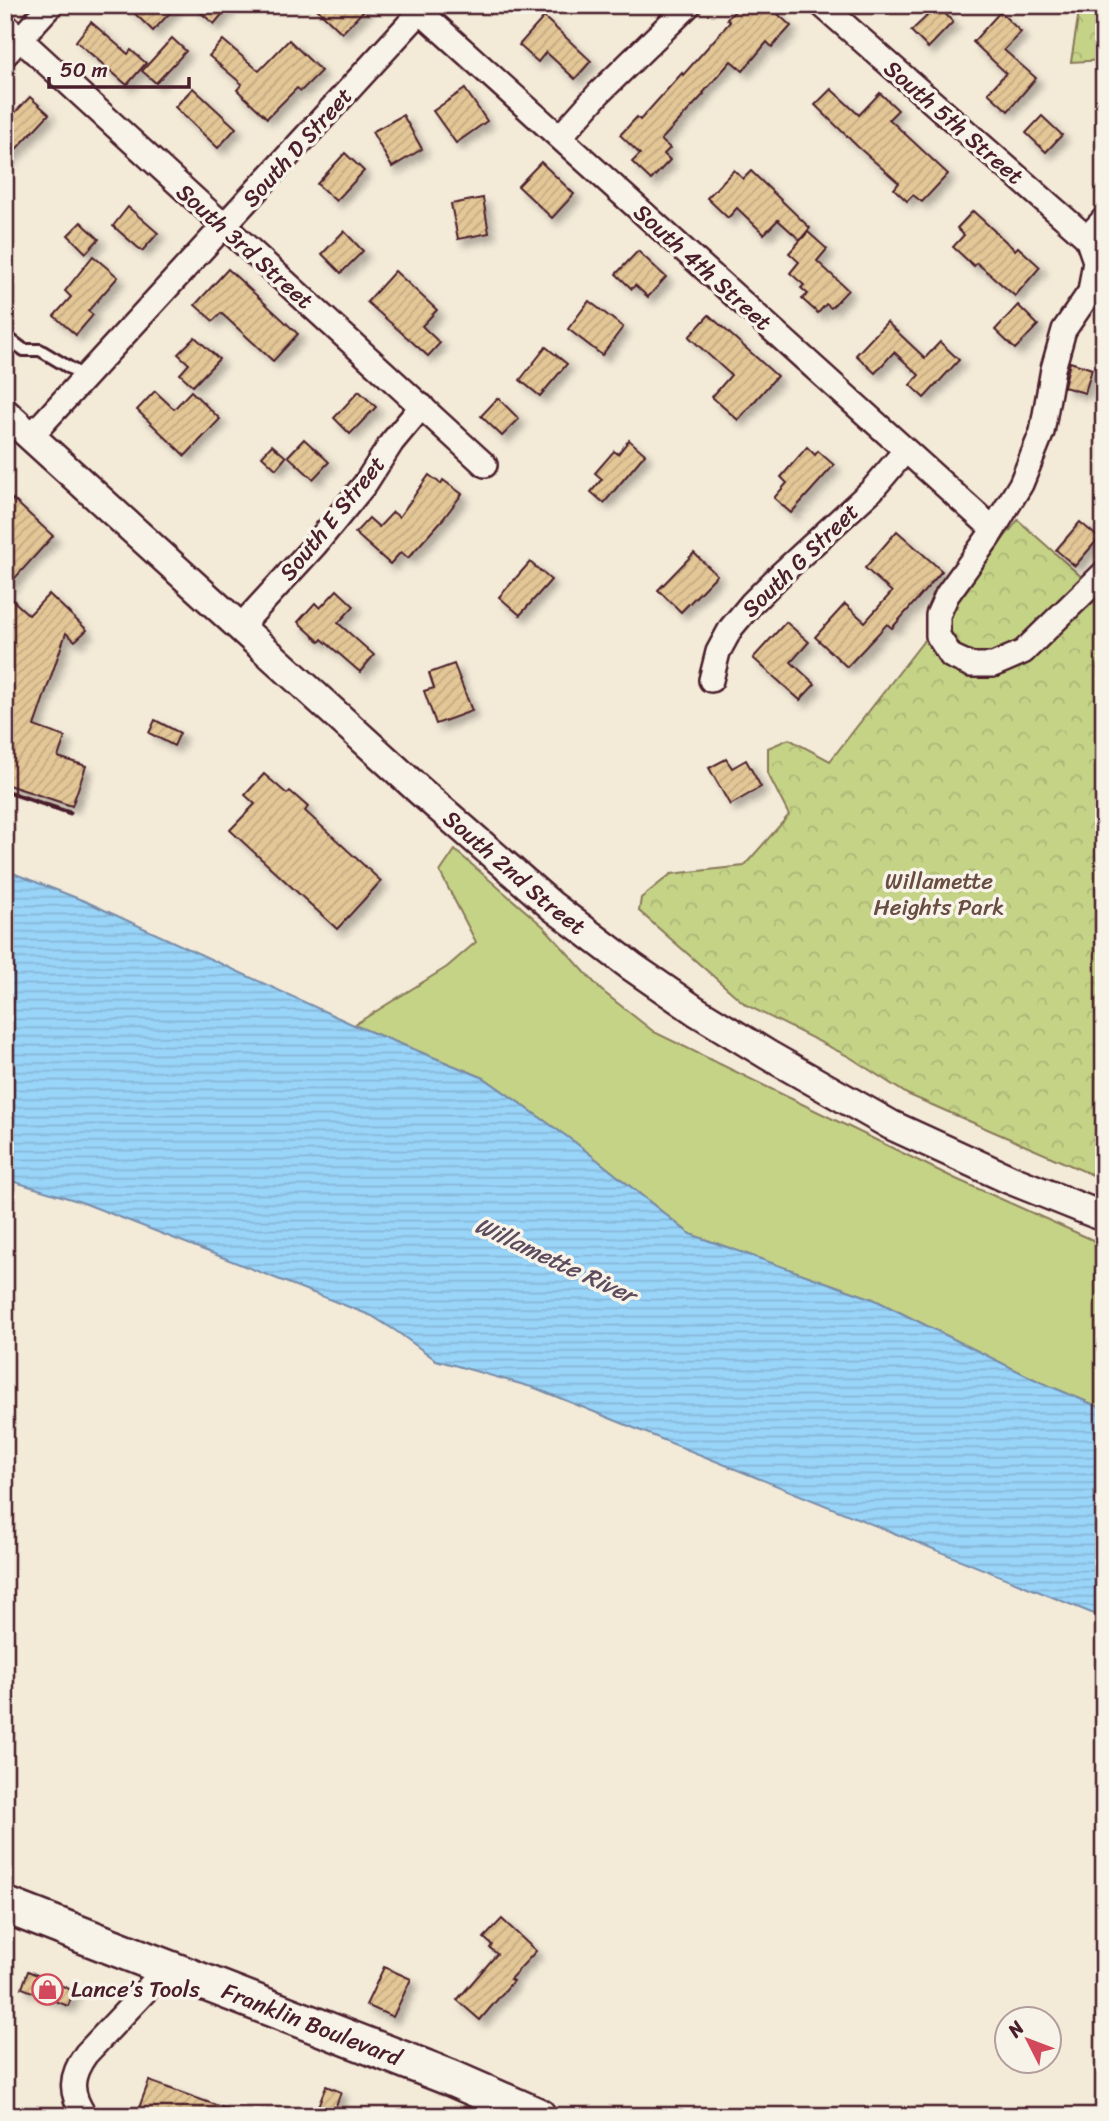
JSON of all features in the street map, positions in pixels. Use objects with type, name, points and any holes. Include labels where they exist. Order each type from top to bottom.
[{"type":"main road","name":"Franklin Boulevard","points":[[5,1905],[451,2078],[538,2116]]},
{"type":"street","points":[[10,40],[51,5]]},
{"type":"street","points":[[560,137],[599,93],[689,5]]},
{"type":"street","name":"South 5th Street","points":[[822,5],[1087,238]]},
{"type":"street","name":"South 4th Street","points":[[416,9],[993,529]]},
{"type":"street","name":"South D Street","points":[[31,436],[224,226],[416,9]]},
{"type":"street","name":"South 3rd Street","points":[[10,40],[224,226],[485,465]]},
{"type":"street","points":[[1104,219],[1087,238],[1095,261],[1090,292],[1065,330],[1053,369],[1041,432],[1021,484],[947,595],[938,615],[937,636],[951,656],[971,665],[993,665],[1023,652],[1104,573]]},
{"type":"street","name":"South E Street","points":[[240,627],[323,535],[365,484],[392,442],[422,406]]},
{"type":"street","name":"South 2nd Street","points":[[5,413],[420,791],[552,906],[631,967],[696,1012],[891,1125],[1009,1179],[1104,1217]]},
{"type":"street","name":"South G Street","points":[[712,680],[718,652],[731,628],[751,604],[854,509],[905,451]]},
{"type":"street","points":[[85,2116],[75,2096],[73,2082],[76,2068],[86,2053],[166,1969]]},
{"type":"lane","points":[[5,336],[24,350],[40,351],[85,377]]},
{"type":"green space","points":[[1080,5],[1104,5],[1104,60],[1071,62]]},
{"type":"green space","name":"Willamette Heights Park","points":[[1018,520],[1085,580],[1104,556],[1104,1180],[907,1094],[848,1056],[746,1005],[639,911],[641,898],[671,874],[744,866],[789,815],[768,774],[768,748],[789,739],[830,761]]},
{"type":"green space","points":[[455,850],[544,927],[601,990],[654,1032],[956,1179],[1104,1245],[1104,1409],[1040,1382],[873,1299],[690,1234],[576,1143],[484,1078],[354,1025],[447,967],[476,942],[440,872]]},
{"type":"water","name":"Willamette River","points":[[5,870],[87,902],[354,1025],[484,1078],[576,1143],[690,1234],[873,1299],[1040,1382],[1104,1409],[1104,1618],[535,1388],[436,1360],[372,1316],[81,1202],[5,1179]]},
{"type":"building","points":[[126,5],[177,5],[153,31]]},
{"type":"building","points":[[192,5],[230,5],[214,24]]},
{"type":"building","points":[[313,5],[369,5],[342,33]]},
{"type":"building","points":[[741,5],[768,5],[791,26],[772,47],[767,42],[743,71],[731,61],[661,140],[670,148],[664,154],[670,160],[651,180],[632,162],[640,154],[620,135],[637,117],[640,120],[682,73],[683,75],[730,22],[727,19]]},
{"type":"building","points":[[916,5],[937,5],[953,22],[928,48],[911,31],[927,16]]},
{"type":"building","points":[[1000,12],[1021,32],[1004,50],[1036,78],[1008,111],[988,93],[1006,73],[973,42]]},
{"type":"building","points":[[544,17],[591,61],[575,79],[546,52],[538,62],[519,45]]},
{"type":"building","points":[[91,22],[128,54],[131,50],[146,63],[127,85],[76,41]]},
{"type":"building","points":[[172,38],[186,51],[156,83],[142,71]]},
{"type":"building","points":[[223,40],[259,71],[289,40],[321,71],[301,91],[297,88],[267,118],[237,90],[242,84],[209,56]]},
{"type":"building","points":[[193,88],[236,128],[218,148],[175,107]]},
{"type":"building","points":[[465,89],[487,121],[456,143],[433,111]]},
{"type":"building","points":[[831,89],[859,115],[880,93],[898,110],[889,119],[948,174],[922,202],[913,195],[907,201],[894,189],[899,183],[815,105]]},
{"type":"building","points":[[30,97],[49,114],[5,161],[5,123]]},
{"type":"building","points":[[403,115],[422,149],[392,167],[372,132]]},
{"type":"building","points":[[1042,116],[1062,135],[1046,152],[1026,133]]},
{"type":"building","points":[[345,153],[364,171],[336,201],[317,184]]},
{"type":"building","points":[[541,162],[574,194],[552,218],[518,186]]},
{"type":"building","points":[[734,170],[743,179],[751,171],[810,228],[800,240],[778,220],[764,234],[737,208],[728,218],[707,198]]},
{"type":"building","points":[[483,198],[489,233],[458,239],[451,204]]},
{"type":"building","points":[[128,207],[158,233],[142,251],[113,226]]},
{"type":"building","points":[[973,211],[1015,250],[1018,247],[1040,267],[1015,296],[977,263],[974,266],[953,247],[964,235],[957,228]]},
{"type":"building","points":[[81,222],[99,239],[86,253],[68,235]]},
{"type":"building","points":[[344,231],[363,251],[341,273],[322,254]]},
{"type":"building","points":[[808,232],[827,249],[817,261],[848,290],[831,308],[826,304],[818,313],[802,299],[808,294],[801,288],[804,285],[790,273],[799,262],[789,253]]},
{"type":"building","points":[[638,251],[666,277],[648,297],[635,285],[632,289],[616,274]]},
{"type":"building","points":[[93,256],[118,277],[88,311],[93,315],[76,335],[54,316],[71,297],[65,291]]},
{"type":"building","points":[[228,269],[298,334],[273,361],[221,313],[213,321],[195,305]]},
{"type":"building","points":[[395,271],[437,310],[422,326],[440,343],[428,356],[367,302]]},
{"type":"building","points":[[589,301],[623,327],[602,355],[568,329]]},
{"type":"building","points":[[1018,305],[1038,325],[1015,349],[995,330]]},
{"type":"building","points":[[709,315],[777,376],[738,420],[712,397],[731,375],[689,337]]},
{"type":"building","points":[[887,322],[925,358],[940,342],[959,360],[924,398],[910,385],[919,375],[894,352],[875,373],[856,355]]},
{"type":"building","points":[[195,337],[219,359],[193,386],[180,374],[189,364],[178,354]]},
{"type":"building","points":[[546,347],[567,364],[540,396],[520,380]]},
{"type":"building","points":[[1070,362],[1092,369],[1085,393],[1064,387]]},
{"type":"building","points":[[155,391],[174,409],[191,391],[220,419],[185,456],[137,410]]},
{"type":"building","points":[[359,391],[376,407],[350,434],[334,418]]},
{"type":"building","points":[[498,398],[519,419],[502,436],[481,416]]},
{"type":"building","points":[[304,439],[329,462],[313,479],[288,456]]},
{"type":"building","points":[[629,440],[645,454],[604,503],[591,492],[602,479],[595,473],[614,451],[618,454]]},
{"type":"building","points":[[272,445],[286,457],[276,469],[262,456]]},
{"type":"building","points":[[807,447],[815,455],[818,451],[834,465],[791,513],[774,498],[787,483],[781,477]]},
{"type":"building","points":[[429,475],[441,484],[443,480],[462,494],[408,558],[401,552],[390,564],[355,533],[369,518],[379,527],[393,512],[399,517]]},
{"type":"building","points":[[13,499],[53,536],[5,589],[5,507]]},
{"type":"building","points":[[1080,522],[1099,538],[1075,566],[1056,550]]},
{"type":"building","points":[[897,531],[942,571],[892,628],[887,624],[847,667],[815,637],[845,604],[865,622],[892,592],[865,568]]},
{"type":"building","points":[[694,553],[717,575],[681,612],[658,590]]},
{"type":"building","points":[[530,562],[551,580],[520,615],[499,597]]},
{"type":"building","points":[[337,590],[354,606],[338,623],[374,655],[360,672],[298,622],[315,603],[320,608]]},
{"type":"building","points":[[5,593],[29,615],[49,594],[87,630],[75,641],[66,633],[34,726],[65,737],[58,757],[86,766],[72,806],[5,784]]},
{"type":"building","points":[[786,622],[809,642],[791,662],[815,684],[800,700],[753,658]]},
{"type":"building","points":[[454,664],[472,711],[436,724],[424,691],[434,688],[429,673]]},
{"type":"building","points":[[155,720],[180,733],[174,746],[149,733]]},
{"type":"building","points":[[726,759],[732,768],[746,760],[761,787],[730,805],[709,768]]},
{"type":"building","points":[[264,774],[287,794],[290,791],[308,807],[305,811],[381,881],[337,929],[230,830],[255,804],[245,795]]},
{"type":"building","points":[[502,1919],[536,1951],[510,1979],[513,1981],[480,2020],[457,2000],[497,1954],[484,1938]]},
{"type":"building","points":[[384,1967],[411,1979],[393,2017],[366,2005]]},
{"type":"building","name":"Lance’s Tools","points":[[28,1971],[74,1991],[68,2006],[22,1988]]},
{"type":"building","points":[[149,2081],[241,2114],[136,2116]]},
{"type":"building","points":[[326,2086],[341,2092],[332,2116],[316,2111]]},
{"type":"railway","points":[[5,791],[70,813]]},
{"type":"place","name":"Lance’s Tools","points":[[48,1989]]}]
